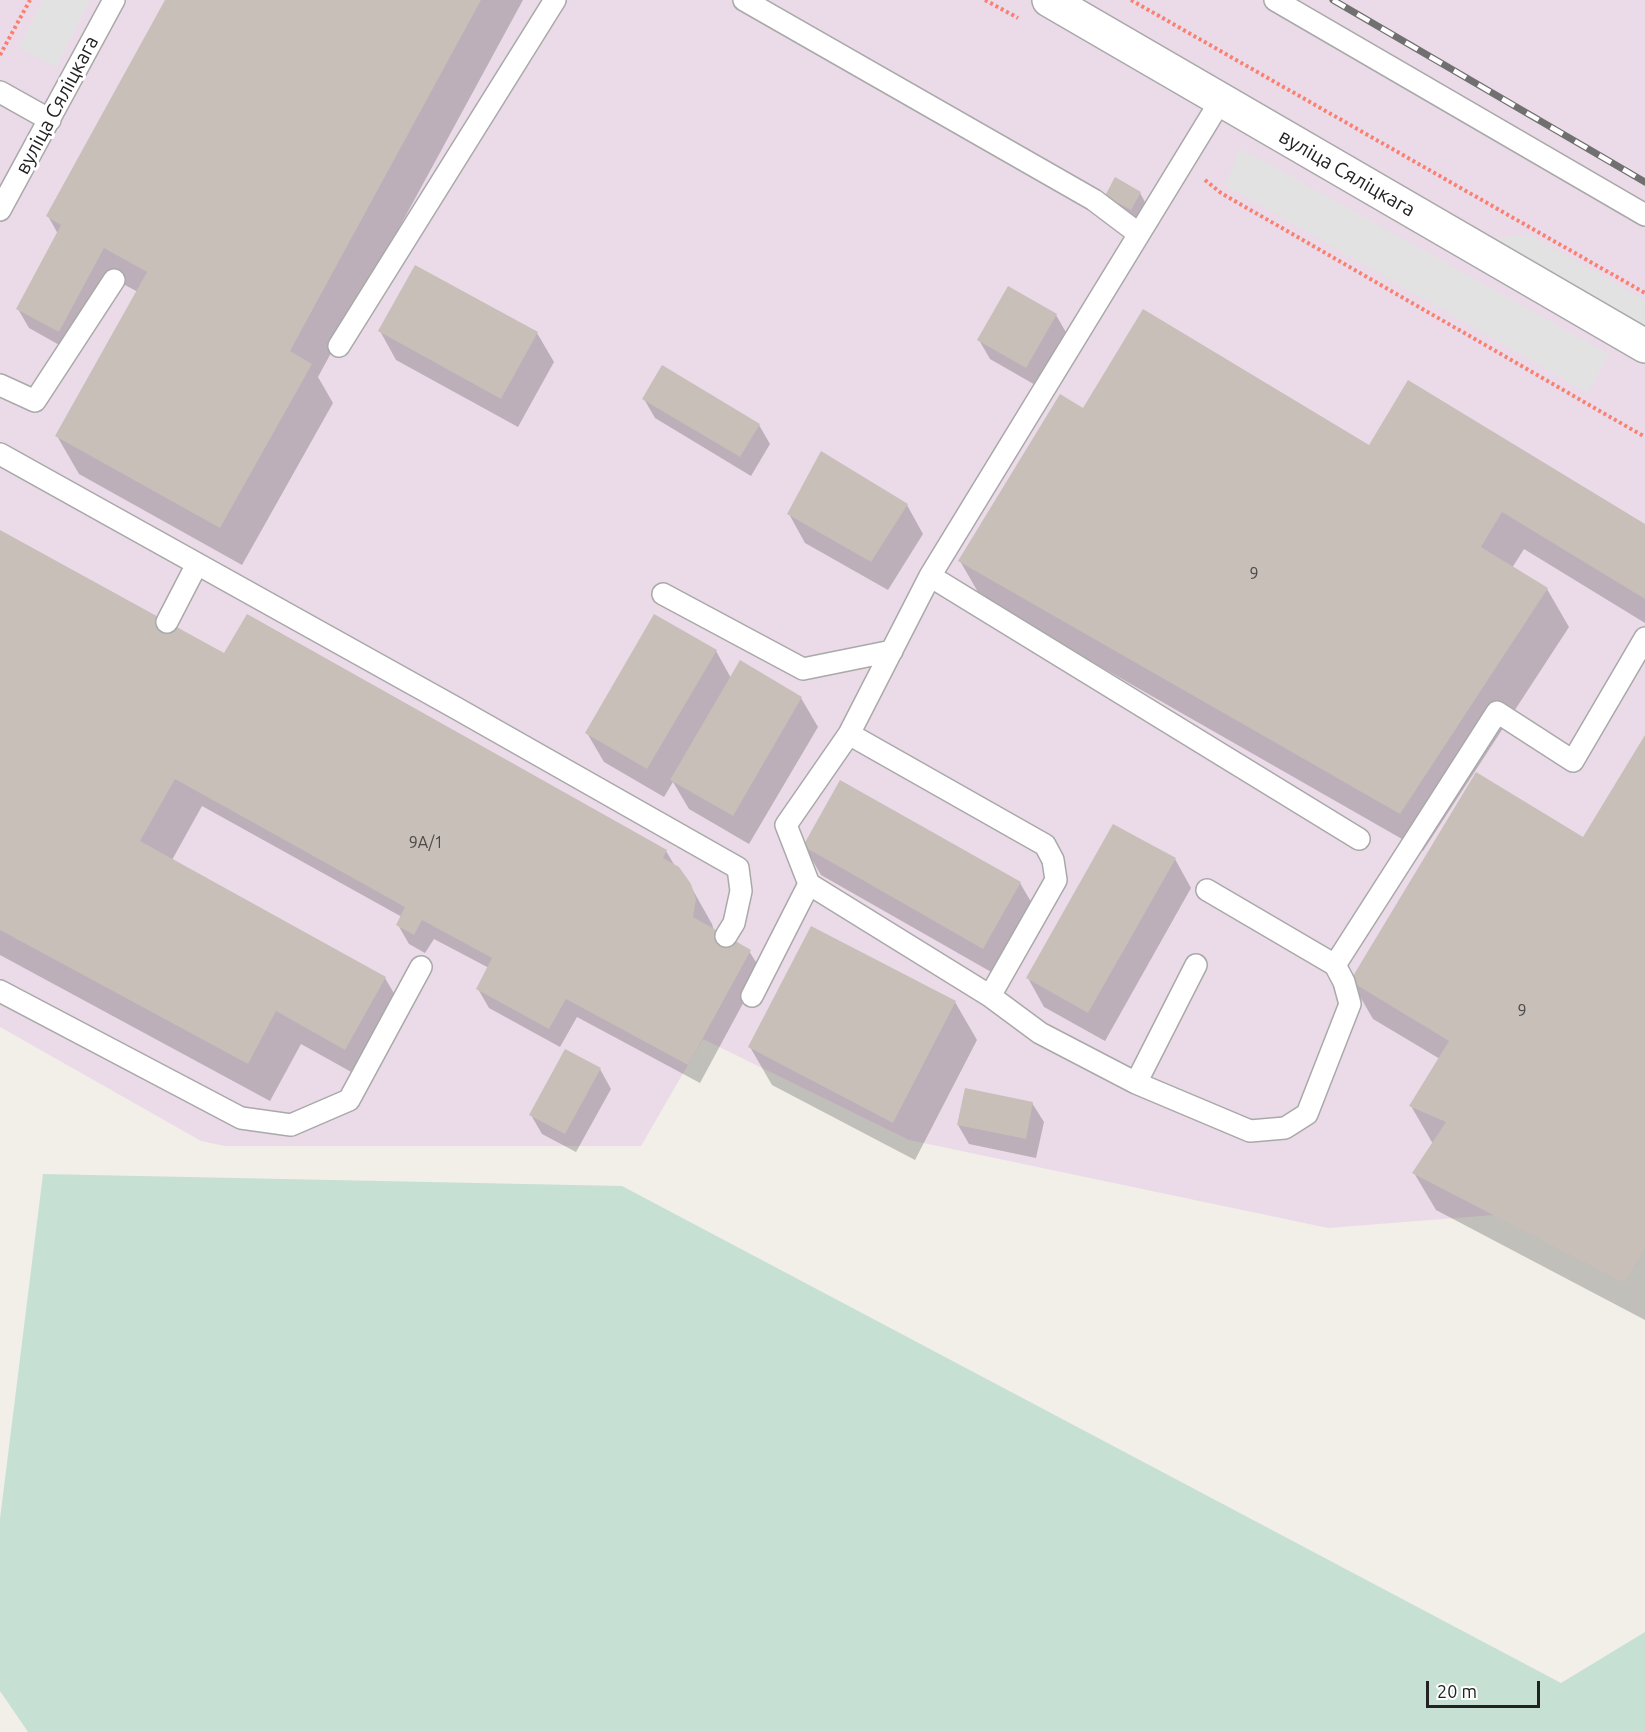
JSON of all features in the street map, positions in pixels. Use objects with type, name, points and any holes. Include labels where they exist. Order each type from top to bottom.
[{"type":"street","name":"вуліца Сяліцкага","points":[[1049,0],[1645,346]]},
{"type":"lane","name":"вуліца Сяліцкага","points":[[0,210],[114,0]]},
{"type":"lane","points":[[339,346],[555,0]]},
{"type":"lane","points":[[744,0],[1094,200],[1139,234]]},
{"type":"lane","points":[[1275,0],[1645,215]]},
{"type":"lane","points":[[0,92],[50,120]]},
{"type":"lane","points":[[1208,890],[1335,965],[1344,982],[1350,1004],[1307,1114],[1284,1128],[1250,1131],[1136,1083],[1040,1034],[990,996],[809,884],[786,825],[849,734],[930,576],[1221,100]]},
{"type":"lane","points":[[0,385],[35,401],[114,280]]},
{"type":"lane","points":[[2,460],[197,564],[738,868],[741,891],[734,923],[726,936]]},
{"type":"lane","points":[[167,622],[197,564]]},
{"type":"lane","points":[[930,576],[1359,839]]},
{"type":"lane","points":[[663,594],[803,669],[892,651]]},
{"type":"lane","points":[[1335,965],[1497,712],[1573,761],[1645,638]]},
{"type":"lane","points":[[849,734],[1045,845],[1053,860],[1056,880],[990,996]]},
{"type":"lane","points":[[752,996],[809,884]]},
{"type":"lane","points":[[1136,1083],[1196,964]]},
{"type":"lane","points":[[0,991],[241,1118],[291,1125],[349,1100],[421,967]]},
{"type":"path","points":[[0,55],[30,0]]},
{"type":"path","points":[[985,0],[1026,22]]},
{"type":"path","points":[[1131,0],[1645,293]]},
{"type":"path","points":[[1183,162],[1221,193],[1645,437]]},
{"type":"shaded area","points":[[0,0],[1645,0],[1645,1249],[1624,1283],[1494,1215],[1328,1228],[909,1140],[703,1039],[641,1146],[225,1146],[201,1141],[0,1027]]},
{"type":"shaded area","points":[[43,0],[90,0],[56,67],[19,48]]},
{"type":"shaded area","points":[[1240,148],[1609,354],[1588,393],[1225,185]]},
{"type":"shaded area","points":[[1528,234],[1645,300],[1645,332],[1482,241]]},
{"type":"green space","points":[[43,1174],[622,1186],[1561,1683],[1645,1632],[1645,1732],[28,1732],[0,1691],[0,1519]]},
{"type":"building","points":[[165,0],[481,0],[290,351],[312,364],[220,528],[55,436],[147,272],[104,248],[59,332],[16,309],[61,225],[46,216]]},
{"type":"building","points":[[1115,177],[1141,192],[1131,210],[1105,196]]},
{"type":"building","points":[[415,265],[538,332],[501,399],[378,331]]},
{"type":"building","points":[[1008,286],[1057,314],[1026,368],[977,340]]},
{"type":"building","points":[[1143,309],[1369,445],[1408,380],[1645,524],[1645,599],[1502,512],[1481,547],[1548,588],[1400,814],[958,561],[1060,394],[1083,408]]},
{"type":"building","points":[[662,365],[760,424],[740,457],[642,399]]},
{"type":"building","points":[[821,451],[908,504],[871,562],[787,514]]},
{"type":"building","points":[[0,530],[224,653],[247,614],[667,850],[663,858],[679,867],[691,884],[696,899],[693,917],[751,950],[688,1065],[566,999],[549,1029],[476,989],[492,958],[422,920],[414,935],[396,925],[405,907],[175,779],[140,841],[386,977],[345,1050],[276,1011],[248,1064],[0,930]]},
{"type":"building","points":[[654,614],[717,650],[647,769],[585,733]]},
{"type":"building","points":[[740,660],[802,697],[733,816],[670,780]]},
{"type":"building","points":[[1645,735],[1645,1249],[1624,1283],[1412,1173],[1446,1122],[1409,1106],[1449,1041],[1350,981],[1476,772],[1583,837]]},
{"type":"building","points":[[840,780],[1021,882],[983,949],[803,846]]},
{"type":"building","points":[[1113,824],[1176,858],[1088,1013],[1026,978]]},
{"type":"building","points":[[811,926],[956,1001],[893,1123],[748,1047]]},
{"type":"building","points":[[565,1049],[601,1068],[565,1134],[529,1115]]},
{"type":"building","points":[[965,1088],[1033,1102],[1026,1139],[957,1125]]},
{"type":"railway","points":[[1333,0],[1645,182]]}]
